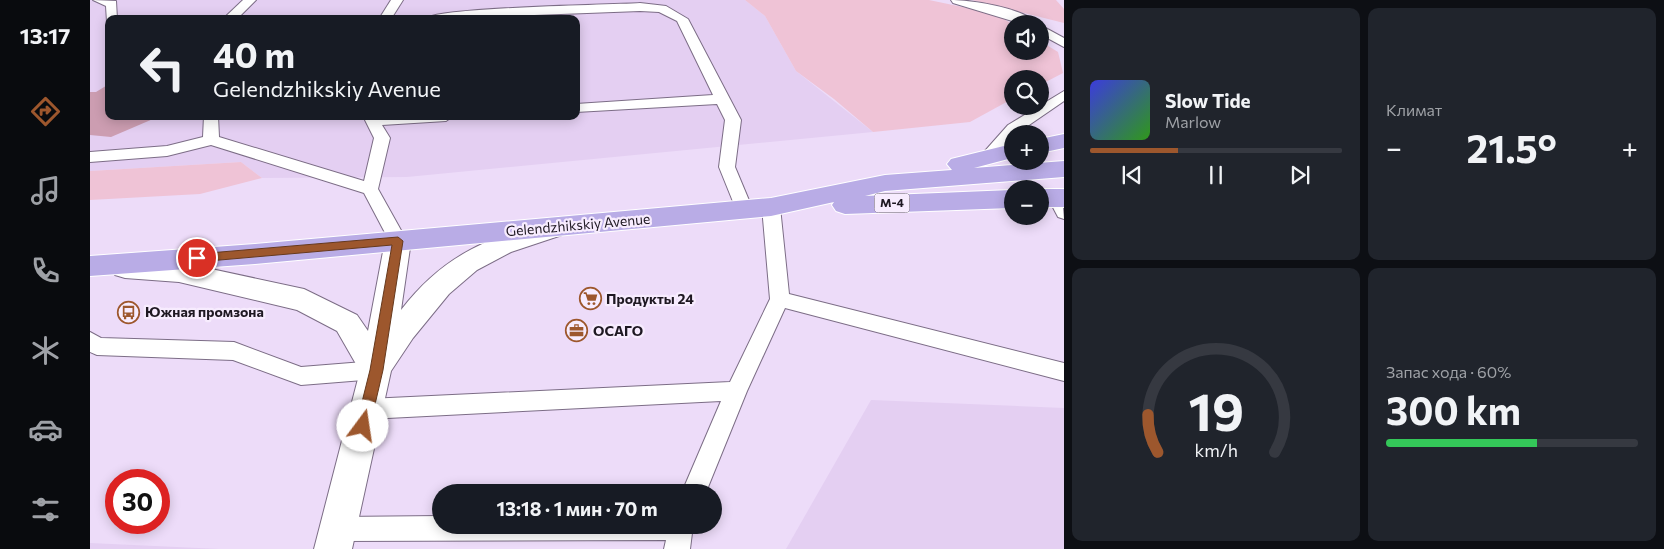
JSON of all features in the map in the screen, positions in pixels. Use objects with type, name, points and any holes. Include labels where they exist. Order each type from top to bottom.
[{"type":"main road","points":[[1049,144],[1064,141]]},
{"type":"main road","name":"М-4","points":[[885,183],[1004,153]]},
{"type":"main road","name":"Gelendzhikskiy Avenue","points":[[93,266],[255,254],[744,210],[771,207],[885,183],[1064,169]]},
{"type":"main road","name":"М-4","points":[[771,207],[1004,199]]},
{"type":"street","points":[[376,370],[406,323],[441,284],[484,253],[556,227]]},
{"type":"street","points":[[335,539],[368,409],[398,241]]},
{"type":"street","points":[[93,266],[179,272],[304,300],[348,323],[376,370]]},
{"type":"lane","points":[[99,0],[112,4],[111,15]]},
{"type":"lane","points":[[233,15],[250,0]]},
{"type":"lane","points":[[388,15],[397,0]]},
{"type":"lane","points":[[957,0],[1011,15]]},
{"type":"lane","points":[[466,15],[630,7],[662,9],[682,19],[733,120],[727,167],[744,210]]},
{"type":"lane","points":[[1049,34],[1064,43]]},
{"type":"lane","points":[[990,156],[1013,128],[1064,95]]},
{"type":"lane","points":[[580,108],[722,98]]},
{"type":"lane","points":[[211,120],[211,140]]},
{"type":"lane","points":[[372,120],[382,138],[370,190],[398,241]]},
{"type":"lane","points":[[90,157],[167,151],[211,140],[370,190]]},
{"type":"lane","points":[[697,484],[736,391],[780,299],[771,207]]},
{"type":"lane","points":[[780,299],[1064,372]]},
{"type":"lane","points":[[90,340],[97,346],[234,351],[301,376],[376,370]]},
{"type":"lane","points":[[368,409],[736,391]]},
{"type":"lane","points":[[335,539],[679,534]]},
{"type":"shaded area","points":[[90,0],[745,0],[765,16],[796,71],[873,132],[407,177],[262,178],[241,162],[90,171]]},
{"type":"shaded area","points":[[745,0],[929,0],[996,14],[1004,19],[1004,60],[1049,60],[1049,46],[1058,52],[1063,73],[1049,80],[1049,70],[1004,70],[1004,103],[970,122],[873,132],[834,99],[796,71],[765,16]]},
{"type":"shaded area","points":[[972,0],[1056,0],[1064,9],[1064,23],[1049,19],[1049,15],[1032,15]]},
{"type":"shaded area","points":[[105,86],[105,120],[151,120],[111,137],[90,135],[90,92],[96,92]]},
{"type":"shaded area","points":[[241,162],[262,178],[200,194],[90,200],[90,171]]},
{"type":"shaded area","points":[[871,400],[1064,408],[1064,549],[786,549]]},
{"type":"shaded area","points":[[90,543],[220,549],[90,549]]},
{"type":"place","name":"Продукты 24","points":[[590,299]]},
{"type":"place","name":"Южная промзона","points":[[129,312]]},
{"type":"place","name":"ОСАГО","points":[[577,331]]},
{"type":"route","points":[[197,258],[398,241],[376,370],[363,426]]}]
